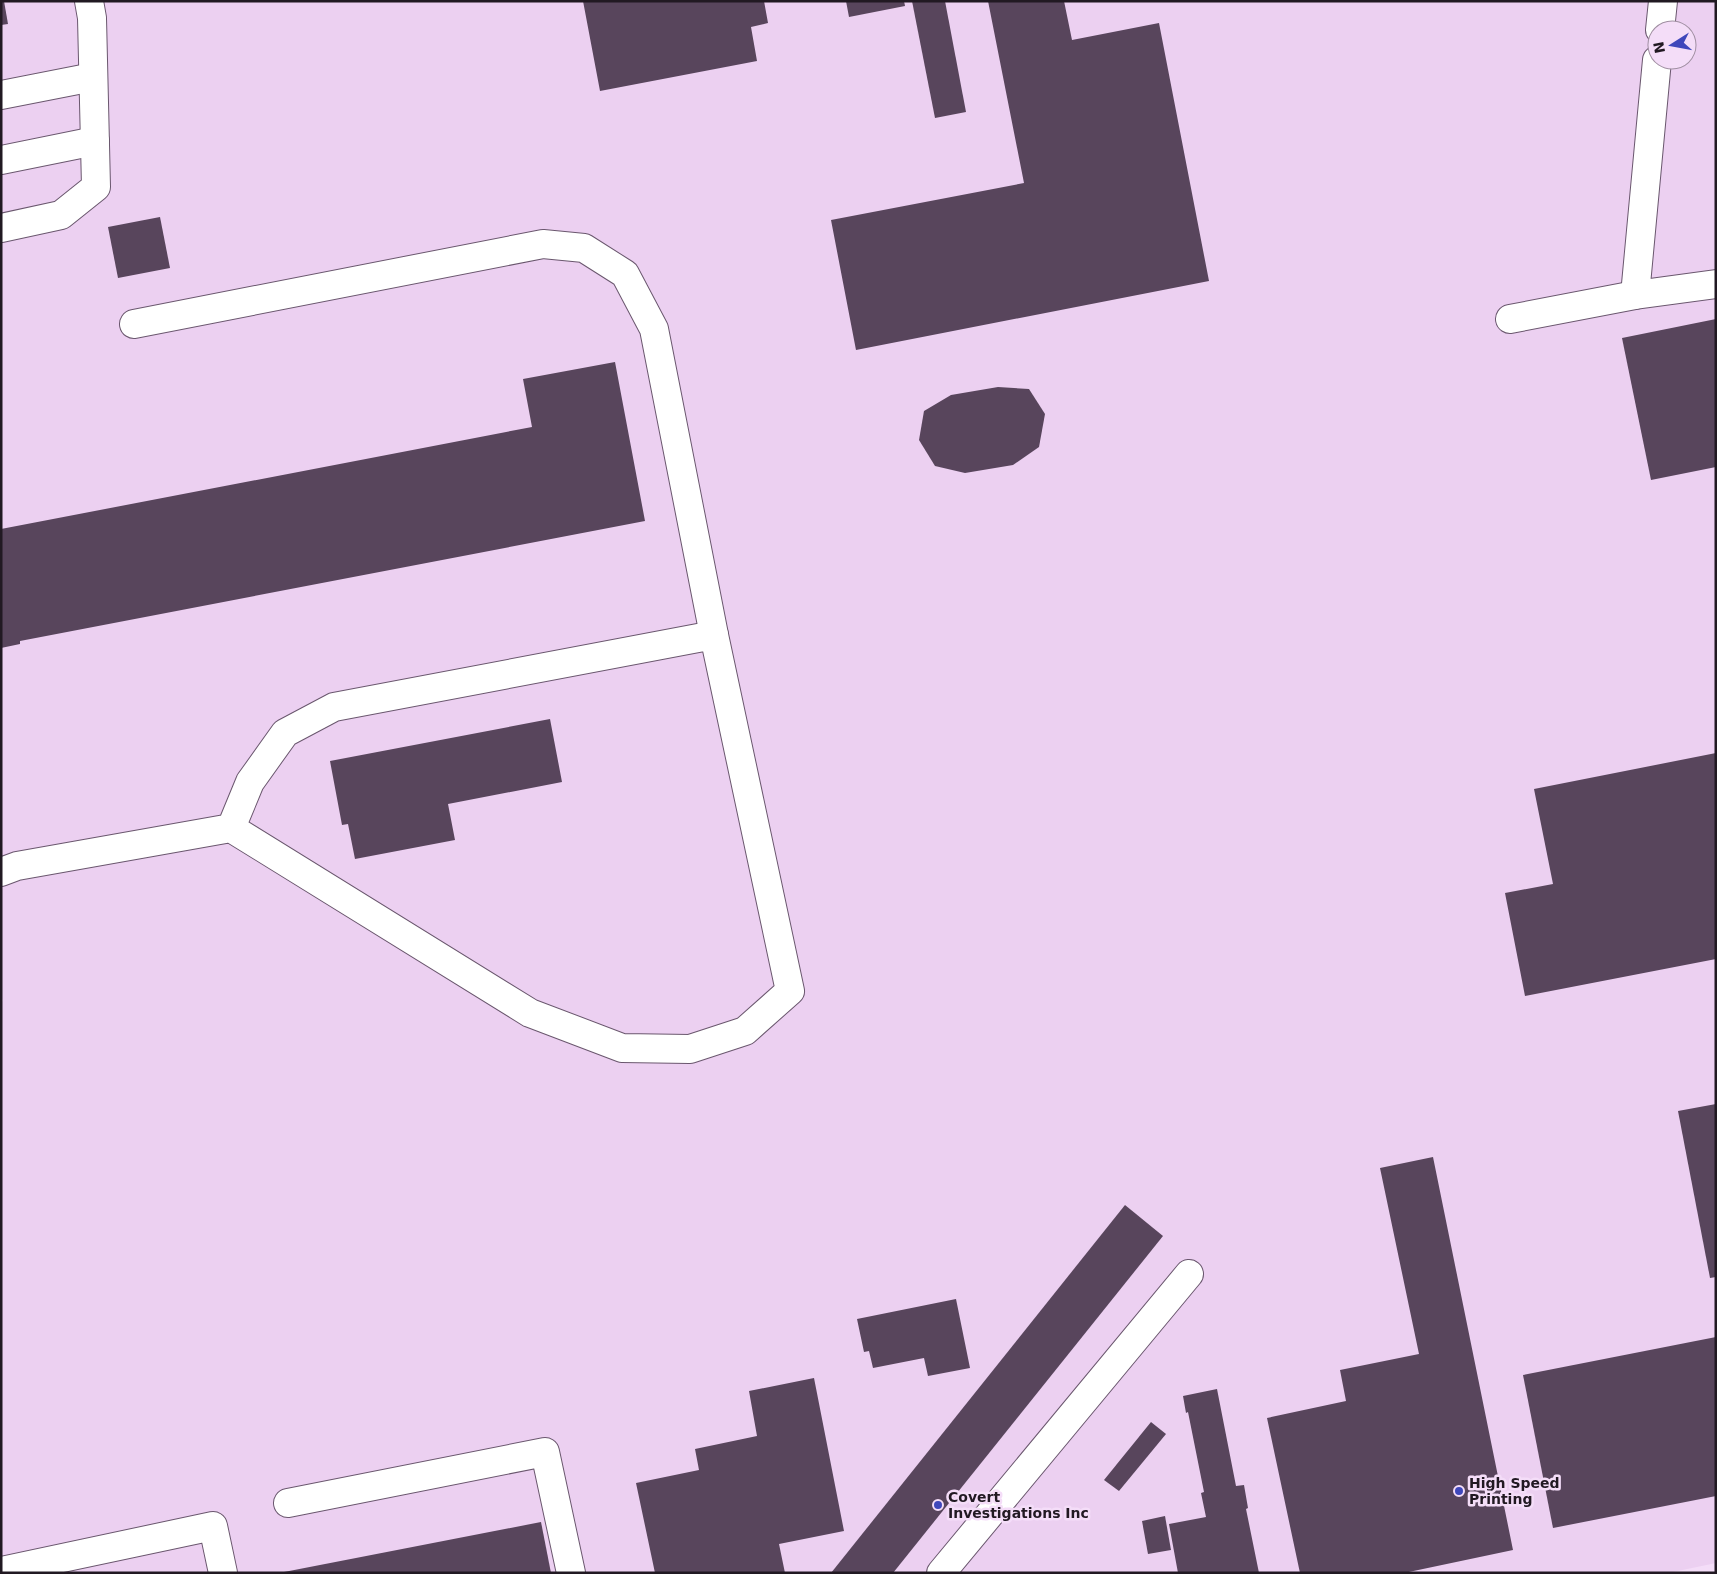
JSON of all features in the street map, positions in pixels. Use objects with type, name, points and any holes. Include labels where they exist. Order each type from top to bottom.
[{"type":"lane","points":[[1,228],[61,215],[96,187],[90,1]]},
{"type":"lane","points":[[1661,20],[1663,1]]},
{"type":"lane","points":[[1635,295],[1656,70]]},
{"type":"lane","points":[[1,95],[93,77]]},
{"type":"lane","points":[[1,160],[94,141]]},
{"type":"lane","points":[[1,872],[17,866],[231,828],[530,1013],[622,1048],[690,1049],[745,1030],[790,992],[714,635],[654,329],[625,274],[584,248],[543,244],[134,324]]},
{"type":"lane","points":[[1510,319],[1635,295],[1716,284]]},
{"type":"lane","points":[[231,828],[250,782],[286,733],[334,707],[714,635]]},
{"type":"lane","points":[[941,1573],[1189,1274]]},
{"type":"lane","points":[[288,1503],[545,1452],[571,1573]]},
{"type":"lane","points":[[1,1571],[213,1526],[224,1573]]},
{"type":"shaded area","points":[[1,1],[1716,1],[1716,1563],[1668,1573],[1,1573],[1,1002],[3,1001],[1,995]]},
{"type":"building","points":[[1,1],[4,1],[8,24],[1,25]]},
{"type":"building","points":[[583,1],[764,1],[768,23],[751,27],[757,61],[600,91]]},
{"type":"building","points":[[846,1],[904,1],[905,6],[849,17]]},
{"type":"building","points":[[912,1],[945,1],[966,112],[935,118]]},
{"type":"building","points":[[988,1],[1064,1],[1072,40],[1159,23],[1209,281],[856,350],[831,220],[1024,183]]},
{"type":"building","points":[[160,217],[170,268],[118,278],[108,227]]},
{"type":"building","points":[[1716,319],[1716,467],[1651,480],[1622,338]]},
{"type":"building","points":[[615,362],[645,521],[20,641],[20,644],[1,648],[1,529],[532,427],[523,379]]},
{"type":"building","points":[[998,387],[1029,389],[1045,414],[1039,447],[1013,465],[965,473],[935,466],[919,440],[924,411],[951,395]]},
{"type":"building","points":[[550,719],[562,782],[448,804],[455,840],[355,859],[348,824],[342,825],[330,761]]},
{"type":"building","points":[[1716,753],[1716,959],[1525,996],[1505,893],[1553,884],[1534,789]]},
{"type":"building","points":[[1716,1104],[1716,1277],[1710,1278],[1678,1111]]},
{"type":"building","points":[[1433,1157],[1513,1550],[1404,1573],[1300,1573],[1267,1418],[1346,1401],[1340,1370],[1419,1354],[1380,1168]]},
{"type":"building","points":[[1125,1205],[1163,1236],[893,1573],[831,1573]]},
{"type":"building","points":[[956,1299],[970,1368],[928,1376],[924,1358],[873,1368],[869,1351],[864,1352],[857,1319]]},
{"type":"building","points":[[1716,1337],[1716,1496],[1553,1528],[1523,1375]]},
{"type":"building","points":[[814,1378],[844,1531],[779,1544],[785,1573],[655,1573],[636,1483],[699,1470],[695,1449],[757,1436],[749,1391]]},
{"type":"building","points":[[1217,1389],[1236,1486],[1244,1485],[1248,1508],[1246,1509],[1259,1573],[1178,1573],[1169,1524],[1206,1517],[1201,1493],[1204,1492],[1183,1396]]},
{"type":"building","points":[[1151,1422],[1166,1434],[1119,1491],[1104,1480]]},
{"type":"building","points":[[1165,1516],[1171,1550],[1148,1554],[1142,1521]]},
{"type":"building","points":[[541,1522],[551,1573],[284,1573],[284,1572]]},
{"type":"place","name":"High Speed Printing","points":[[1459,1491]]},
{"type":"place","name":"Covert Investigations Inc","points":[[938,1505]]}]
